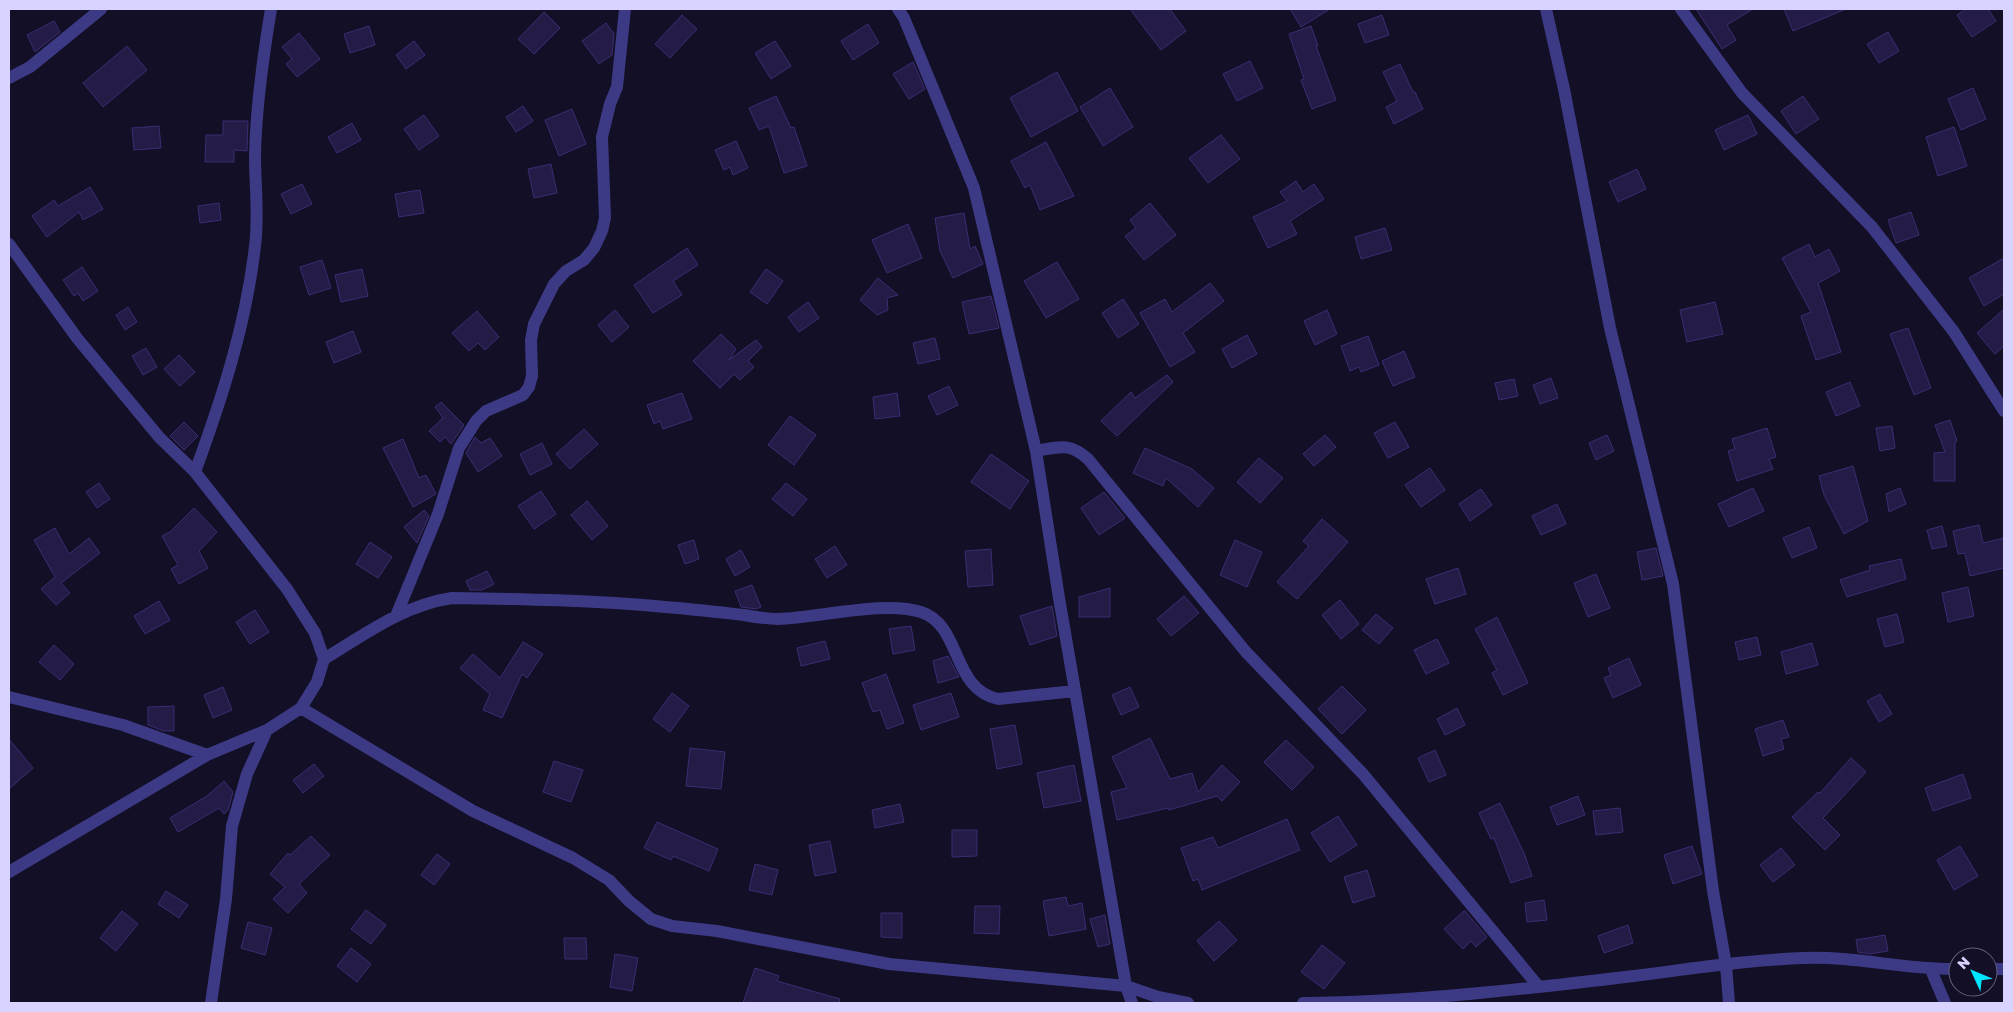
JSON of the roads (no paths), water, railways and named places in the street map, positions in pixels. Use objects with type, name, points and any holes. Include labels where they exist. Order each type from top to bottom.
[{"type":"street","points":[[9,78],[30,67],[101,9]]},
{"type":"street","points":[[195,472],[221,400],[247,300],[256,244],[255,154],[260,70],[271,9]]},
{"type":"street","points":[[396,616],[438,514],[459,448],[476,421],[486,411],[523,395],[529,387],[532,376],[531,340],[534,324],[554,284],[566,271],[584,260],[594,248],[602,231],[605,218],[602,137],[610,104],[617,87],[625,9]]},
{"type":"street","points":[[898,9],[908,27],[974,188],[1036,451],[1126,986],[1132,1003]]},
{"type":"street","points":[[1546,9],[1564,88],[1610,328],[1673,584],[1713,891],[1726,965],[1729,1003]]},
{"type":"street","points":[[1681,9],[1742,93],[1872,227],[1954,332],[2004,411]]},
{"type":"street","points":[[9,244],[83,345],[159,437],[195,472],[287,589],[315,633],[324,659],[317,682],[301,708],[267,730],[207,755],[9,872]]},
{"type":"street","points":[[1036,451],[1069,447],[1078,450],[1088,459],[1246,652],[1363,774],[1539,987]]},
{"type":"street","points":[[324,659],[396,616],[431,601],[452,598],[663,606],[777,619],[884,609],[909,609],[923,612],[934,619],[943,629],[967,678],[981,692],[990,697],[998,699],[1075,691]]},
{"type":"street","points":[[9,697],[123,726],[207,755]]},
{"type":"street","points":[[301,708],[473,811],[573,858],[610,880],[630,901],[651,918],[672,926],[716,931],[889,964],[1126,986],[1158,997],[1188,1003]]},
{"type":"street","points":[[211,1003],[226,899],[232,826],[247,774],[267,730]]},
{"type":"street","points":[[1303,1003],[1344,1003],[1539,987],[1726,965],[1805,958],[1863,962],[1931,970],[1948,969]]},
{"type":"street","points":[[1931,970],[1945,1003]]}]
